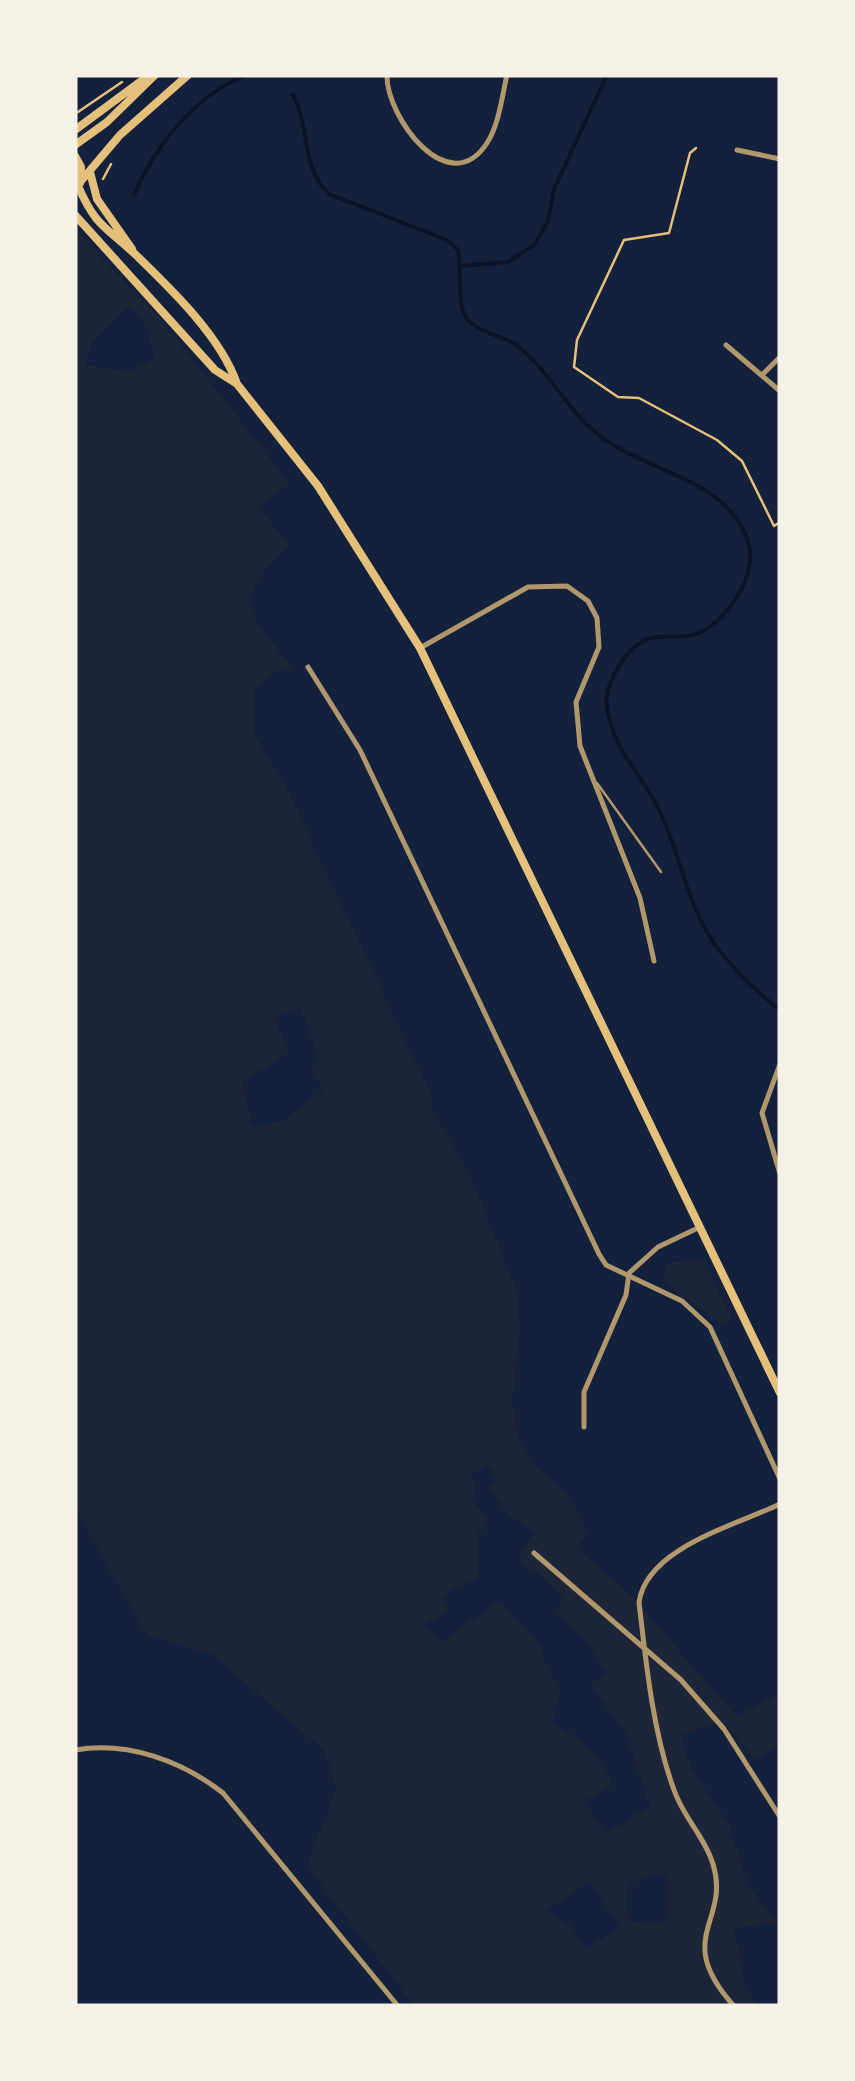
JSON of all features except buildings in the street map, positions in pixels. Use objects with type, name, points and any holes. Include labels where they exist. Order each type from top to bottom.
[{"type":"main road","points":[[75,130],[152,75]]},
{"type":"main road","points":[[75,145],[107,122],[152,75]]},
{"type":"main road","points":[[78,186],[120,135],[188,75]]},
{"type":"main road","points":[[75,156],[81,167],[78,186],[98,226],[134,253]]},
{"type":"main road","points":[[90,172],[97,199],[134,253],[230,364],[236,384]]},
{"type":"main road","points":[[75,215],[215,370],[236,384],[318,486],[420,648],[780,1392]]},
{"type":"street","points":[[387,75],[392,102],[406,128],[425,152],[452,162],[468,159],[487,144],[507,75]]},
{"type":"street","points":[[738,150],[780,159]]},
{"type":"street","points":[[726,345],[764,373],[780,391]]},
{"type":"street","points":[[764,373],[780,357]]},
{"type":"street","points":[[420,648],[528,588],[566,586],[578,592],[597,618],[600,632],[596,658],[576,702],[584,765],[640,898],[654,961]]},
{"type":"street","points":[[308,667],[360,750],[598,1254],[606,1265],[682,1301],[710,1326],[780,1479]]},
{"type":"street","points":[[780,1064],[762,1113],[780,1174]]},
{"type":"street","points":[[584,1426],[584,1392],[626,1295],[629,1273],[658,1248],[700,1227]]},
{"type":"street","points":[[734,2006],[710,1974],[704,1956],[716,1881],[713,1865],[673,1789],[639,1602],[642,1584],[662,1559],[780,1504]]},
{"type":"street","points":[[534,1553],[644,1644],[724,1730],[780,1817]]},
{"type":"street","points":[[75,1750],[98,1746],[150,1754],[203,1778],[224,1794],[398,2006]]},
{"type":"lane","points":[[584,765],[660,872]]},
{"type":"path","points":[[75,114],[117,82]]},
{"type":"path","points":[[696,148],[690,153],[669,233],[624,240],[577,340],[574,367],[618,397],[639,398],[716,440],[742,460],[774,526],[780,522]]},
{"type":"path","points":[[104,184],[116,154]]},
{"type":"shaded area","points":[[75,230],[160,318],[290,484],[258,507],[290,546],[258,580],[252,606],[265,633],[293,668],[274,673],[255,689],[254,734],[283,781],[433,1098],[432,1109],[471,1176],[517,1292],[520,1330],[512,1398],[517,1434],[533,1464],[569,1494],[589,1532],[576,1548],[627,1591],[737,1717],[780,1693],[780,1745],[755,1760],[722,1720],[681,1736],[690,1766],[728,1823],[748,1885],[777,1923],[734,1928],[745,1984],[757,2006],[414,2006],[307,1866],[336,1789],[325,1751],[211,1654],[150,1636],[75,1508]],"holes":[[[130,306],[148,329],[154,358],[131,372],[85,365],[93,341]],[[300,1006],[320,1061],[310,1067],[323,1090],[282,1121],[252,1127],[241,1083],[289,1053],[274,1017]],[[488,1465],[499,1482],[489,1487],[506,1512],[534,1533],[520,1553],[521,1565],[536,1571],[563,1598],[555,1612],[587,1643],[606,1673],[590,1685],[626,1733],[650,1806],[605,1834],[585,1801],[612,1785],[588,1748],[552,1723],[560,1690],[544,1659],[542,1645],[499,1601],[439,1643],[425,1624],[450,1610],[443,1598],[453,1588],[478,1579],[477,1535],[490,1522],[476,1505],[472,1474]],[[667,1873],[669,1916],[662,1923],[629,1922],[627,1892],[645,1877]],[[589,1882],[619,1927],[587,1949],[570,1925],[546,1910]]]},
{"type":"shaded area","points":[[704,1259],[732,1321],[720,1324],[662,1279],[668,1263]]},
{"type":"waterway","points":[[134,195],[153,158],[178,125],[209,96],[245,75]]},
{"type":"waterway","points":[[461,266],[508,262],[534,245],[548,221],[554,189],[607,75]]},
{"type":"waterway","points":[[293,95],[314,172],[329,194],[447,240],[458,250],[461,304],[472,324],[519,347],[600,436],[706,491],[725,505],[739,523],[750,558],[736,599],[705,630],[688,636],[653,638],[636,646],[613,678],[607,706],[616,739],[661,814],[706,931],[738,972],[780,1010]]}]
